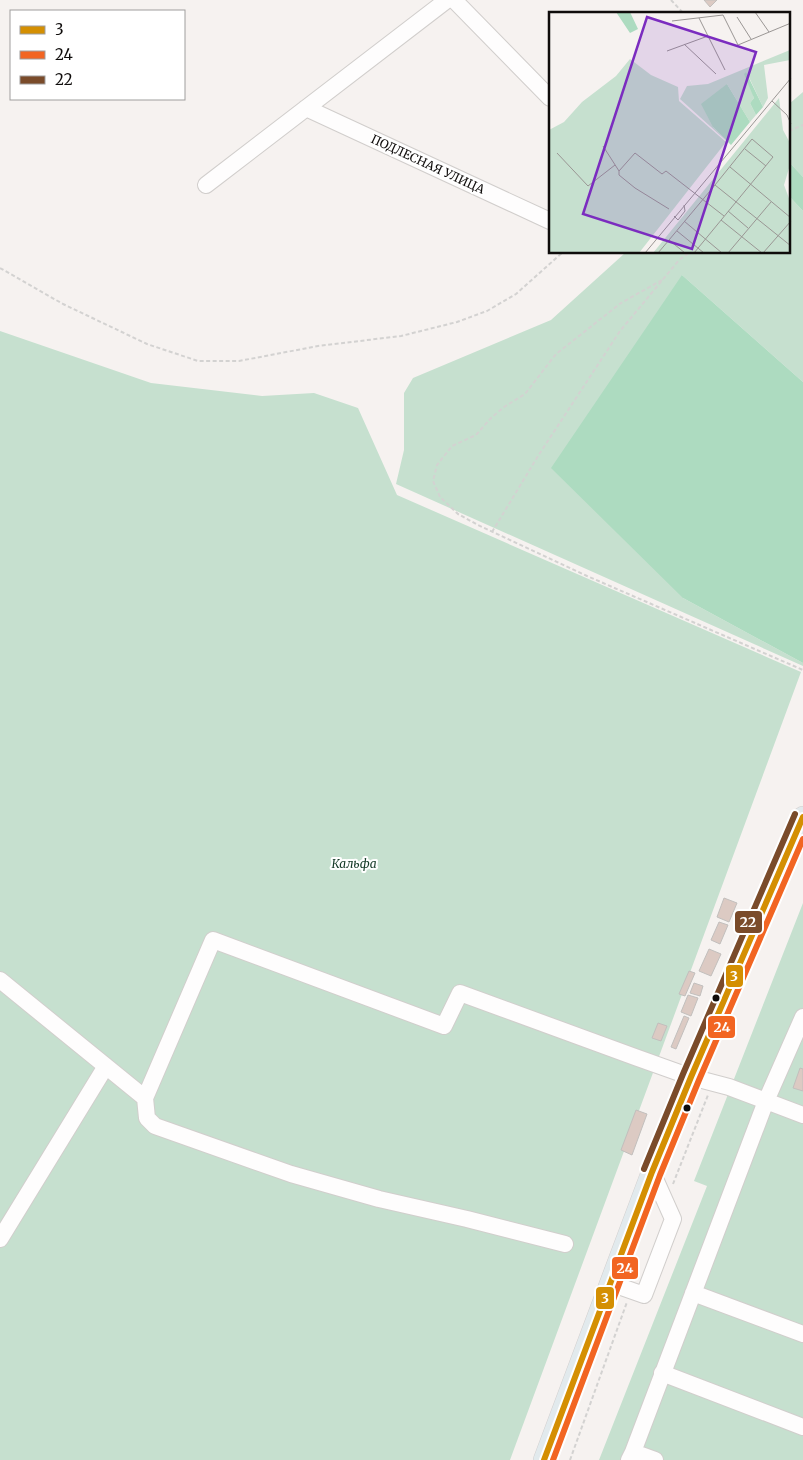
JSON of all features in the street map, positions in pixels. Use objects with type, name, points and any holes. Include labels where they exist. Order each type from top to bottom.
[{"type":"main road","points":[[544,1460],[652,1172],[803,818]]},
{"type":"street","points":[[206,185],[447,0]]},
{"type":"street","points":[[454,0],[549,97]]},
{"type":"street","name":"ПОДЛЕСНАЯ УЛИЦА","points":[[306,108],[549,221]]},
{"type":"street","points":[[565,1244],[379,1199],[291,1174],[155,1126],[147,1118],[146,1098],[213,940],[444,1026],[460,993],[691,1077],[729,1088],[803,1115]]},
{"type":"street","points":[[0,980],[146,1098]]},
{"type":"street","points":[[655,1460],[631,1456],[766,1101],[803,1017]]},
{"type":"street","points":[[0,1239],[106,1066]]},
{"type":"street","points":[[610,1283],[644,1295],[673,1219],[652,1172]]},
{"type":"street","points":[[693,1293],[803,1334]]},
{"type":"street","points":[[662,1373],[803,1428]]},
{"type":"path","points":[[671,0],[682,12]]},
{"type":"path","points":[[790,131],[803,125]]},
{"type":"path","points":[[0,268],[63,304],[147,344],[198,361],[239,362],[318,346],[401,336],[457,322],[487,311],[516,294],[561,254]]},
{"type":"path","points":[[492,532],[538,456],[620,331],[679,260],[687,254]]},
{"type":"path","points":[[662,280],[621,302],[556,354],[525,394],[504,407],[476,435],[452,446],[437,465],[433,481],[440,497],[458,514],[492,532],[587,576],[803,670]]},
{"type":"path","points":[[666,1202],[709,1094]]},
{"type":"path","points":[[570,1460],[631,1291]]},
{"type":"green space","points":[[803,92],[803,177],[790,163],[790,103]]},
{"type":"green space","points":[[790,163],[803,177],[803,211],[790,197]]},
{"type":"green space","points":[[790,197],[803,211],[803,382],[682,275],[683,598],[803,663],[803,666],[396,484],[404,450],[404,393],[413,378],[551,320],[624,254],[790,254]]},
{"type":"green space","points":[[682,275],[803,382],[803,663],[683,598],[551,468]]},
{"type":"green space","name":"Кальфа","points":[[0,331],[151,383],[262,396],[314,393],[358,408],[397,495],[801,672],[510,1460],[0,1460]]},
{"type":"green space","points":[[803,903],[803,1460],[599,1460],[707,1186],[694,1181]]},
{"type":"building","points":[[704,0],[717,0],[710,7]]},
{"type":"building","points":[[724,898],[737,903],[729,922],[717,917]]},
{"type":"building","points":[[719,922],[728,925],[720,944],[711,940]]},
{"type":"building","points":[[709,949],[721,954],[711,976],[699,971]]},
{"type":"building","points":[[689,971],[695,973],[685,996],[679,994]]},
{"type":"building","points":[[694,983],[703,986],[700,996],[690,993]]},
{"type":"building","points":[[688,995],[698,998],[691,1016],[681,1012]]},
{"type":"building","points":[[684,1016],[689,1018],[676,1049],[671,1047]]},
{"type":"building","points":[[658,1023],[667,1026],[661,1041],[652,1038]]},
{"type":"building","points":[[800,1068],[803,1069],[803,1091],[793,1088]]},
{"type":"building","points":[[636,1110],[647,1114],[632,1155],[621,1150]]},
{"type":"transit line","name":"22","points":[[644,1169],[795,814]]},
{"type":"transit line","name":"3","points":[[544,1460],[652,1172],[803,817]]},
{"type":"transit line","name":"24","points":[[553,1460],[660,1175],[803,839]]}]
